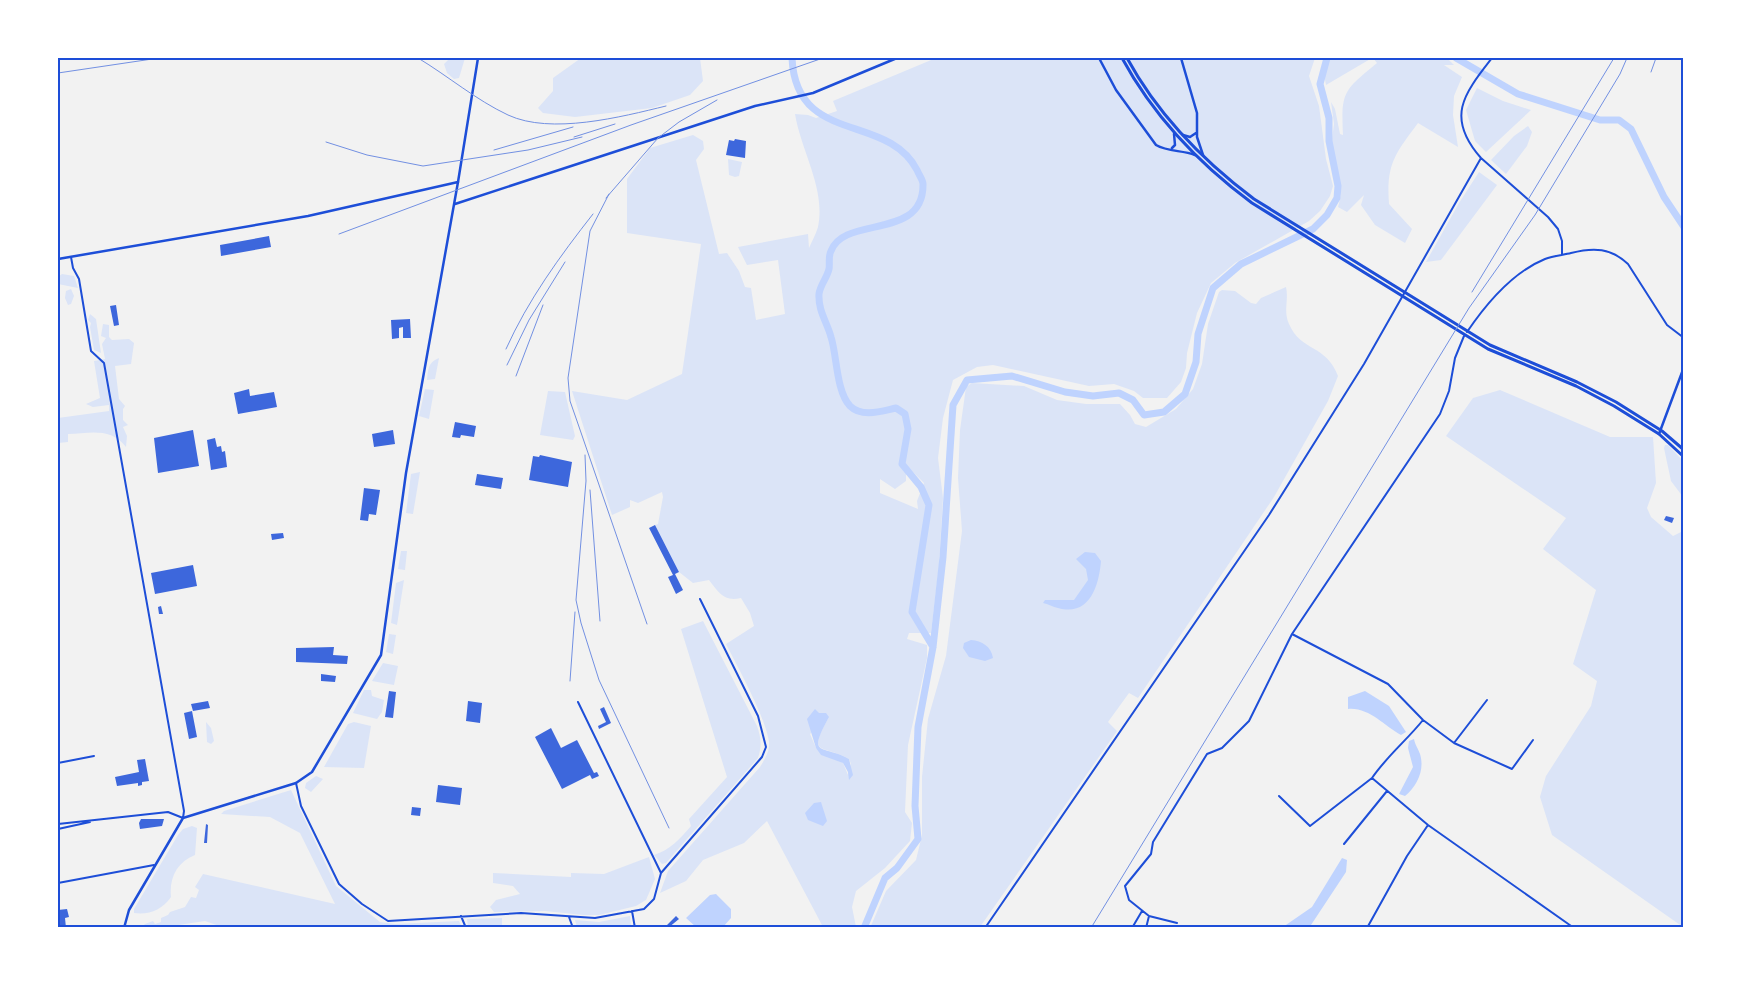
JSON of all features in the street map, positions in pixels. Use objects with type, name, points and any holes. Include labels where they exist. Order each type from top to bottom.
[{"type":"main road","points":[[1122,58],[1143,93],[1174,134],[1229,186],[1498,355],[1597,396],[1659,434],[1684,457]]},
{"type":"main road","points":[[1127,58],[1147,91],[1178,131],[1232,183],[1271,212]]},
{"type":"main road","points":[[1478,341],[1599,392],[1660,430],[1684,450]]},
{"type":"street","points":[[58,824],[168,812],[182,818],[296,782],[312,772],[381,655],[406,473],[455,204],[478,58]]},
{"type":"street","points":[[455,204],[740,111],[813,93],[897,58]]},
{"type":"street","points":[[1099,58],[1116,90],[1156,145],[1162,149],[1195,155]]},
{"type":"street","points":[[1180,58],[1197,113],[1197,132],[1200,148],[1205,158]]},
{"type":"street","points":[[1492,58],[1468,89],[1462,101],[1461,116],[1472,148],[1548,217],[1558,229],[1562,242],[1562,255]]},
{"type":"street","points":[[1178,131],[1190,137],[1197,132]]},
{"type":"street","points":[[1170,149],[1175,145],[1174,134]]},
{"type":"street","points":[[985,928],[1269,516],[1364,364],[1481,158]]},
{"type":"street","points":[[58,259],[308,216],[458,182]]},
{"type":"street","points":[[1177,923],[1149,916],[1127,898],[1125,886],[1150,854],[1153,842],[1207,754],[1222,748],[1249,721],[1292,634],[1440,414],[1460,343],[1476,319],[1514,278],[1545,259],[1589,248],[1612,252],[1628,264],[1667,325],[1684,338]]},
{"type":"street","points":[[71,257],[73,268],[79,279],[92,351],[104,363],[184,811],[182,818],[129,910],[124,928]]},
{"type":"street","points":[[1659,434],[1684,366]]},
{"type":"street","points":[[296,782],[301,806],[339,884],[362,904],[388,921],[521,913],[594,918],[644,909],[654,899],[661,873],[762,757],[766,747],[758,716],[700,599]]},
{"type":"street","points":[[1292,634],[1388,684],[1423,720],[1454,743],[1512,769],[1534,740]]},
{"type":"street","points":[[1454,743],[1486,700]]},
{"type":"street","points":[[578,702],[661,873]]},
{"type":"street","points":[[1279,796],[1310,826],[1372,778],[1384,760],[1409,737],[1423,720]]},
{"type":"street","points":[[58,763],[94,756]]},
{"type":"street","points":[[1372,778],[1428,825],[1574,928]]},
{"type":"street","points":[[1344,844],[1387,791]]},
{"type":"street","points":[[58,829],[97,820]]},
{"type":"street","points":[[1367,928],[1407,856],[1428,825]]},
{"type":"street","points":[[58,883],[154,865]]},
{"type":"street","points":[[632,911],[635,928]]},
{"type":"street","points":[[1132,928],[1142,911]]},
{"type":"street","points":[[461,916],[466,928]]},
{"type":"street","points":[[1146,928],[1149,916]]},
{"type":"street","points":[[569,917],[573,928]]},
{"type":"shaded area","points":[[450,58],[465,58],[459,78],[454,79],[447,73],[444,64]]},
{"type":"shaded area","points":[[581,58],[700,58],[703,81],[690,95],[652,108],[575,117],[543,113],[538,108],[553,91],[553,78]]},
{"type":"shaded area","points":[[936,58],[1315,58],[1309,76],[1319,106],[1326,159],[1333,186],[1330,196],[1320,211],[1309,221],[1235,263],[1211,283],[1197,313],[1187,353],[1186,368],[1181,382],[1167,398],[1143,398],[1134,391],[1114,384],[1089,386],[993,365],[977,367],[953,380],[943,418],[938,458],[943,498],[939,565],[931,633],[909,633],[907,639],[927,645],[927,658],[908,745],[905,812],[912,823],[910,841],[885,868],[856,891],[852,907],[856,927],[823,927],[767,821],[744,843],[703,860],[686,881],[660,893],[668,871],[760,767],[768,752],[769,742],[763,720],[726,644],[754,626],[750,613],[741,598],[730,599],[722,595],[709,580],[693,583],[679,572],[655,525],[658,524],[663,497],[662,492],[638,503],[630,500],[630,507],[612,515],[572,391],[627,400],[682,374],[701,244],[627,233],[627,179],[650,148],[693,135],[703,141],[704,149],[696,160],[719,254],[727,253],[739,271],[745,287],[751,288],[756,320],[785,314],[778,260],[747,265],[738,247],[808,234],[809,248],[818,227],[819,199],[795,114],[816,118],[837,111],[833,101]],"holes":[[[906,465],[924,483],[917,501],[918,509],[880,493],[880,479],[895,489],[906,481]],[[829,717],[822,730],[818,744],[825,750],[849,759],[851,764],[848,775],[843,763],[816,748],[810,734]]]},
{"type":"shaded area","points":[[1330,58],[1372,58],[1326,85],[1325,67]]},
{"type":"shaded area","points":[[1373,58],[1447,58],[1454,65],[1444,65],[1462,77],[1454,96],[1453,115],[1458,147],[1418,123],[1403,143],[1394,160],[1389,179],[1389,204],[1412,229],[1405,243],[1375,225],[1361,205],[1364,195],[1347,212],[1338,207],[1341,195],[1331,146],[1334,124],[1331,102],[1335,109],[1340,134],[1343,135],[1343,110],[1346,93],[1357,80],[1377,63]]},
{"type":"shaded area","points":[[1477,88],[1503,101],[1531,110],[1486,152],[1475,141],[1466,110]]},
{"type":"shaded area","points":[[1528,126],[1532,132],[1527,146],[1506,174],[1491,160],[1514,136]]},
{"type":"shaded area","points":[[728,159],[742,162],[739,176],[729,175]]},
{"type":"shaded area","points":[[1479,172],[1497,185],[1441,260],[1426,262],[1459,203]]},
{"type":"shaded area","points":[[62,274],[74,276],[78,288],[58,284],[58,277]]},
{"type":"shaded area","points":[[1286,287],[1286,315],[1294,333],[1327,358],[1338,376],[1328,401],[1274,497],[1138,698],[1129,693],[1108,722],[1117,731],[980,927],[870,928],[886,891],[916,860],[922,835],[922,777],[928,719],[946,656],[962,531],[958,478],[960,430],[966,387],[972,383],[1024,386],[1057,400],[1086,404],[1120,404],[1135,424],[1146,427],[1176,409],[1193,389],[1202,364],[1208,324],[1219,292],[1222,290],[1235,291],[1251,303],[1256,304],[1261,298]]},
{"type":"shaded area","points":[[71,289],[74,296],[71,304],[68,305],[65,298],[66,291]]},
{"type":"shaded area","points":[[90,314],[96,319],[101,353],[94,350],[91,323],[88,320]]},
{"type":"shaded area","points":[[103,324],[109,325],[109,337],[112,340],[129,339],[134,343],[131,364],[115,366],[119,399],[125,406],[123,409],[123,420],[128,425],[123,427],[127,436],[126,447],[114,436],[92,432],[68,434],[68,442],[58,443],[58,418],[109,411],[109,405],[93,407],[86,404],[100,398],[94,361],[105,359],[102,344],[106,338],[101,336]]},
{"type":"shaded area","points":[[439,358],[435,379],[427,380],[431,364]]},
{"type":"shaded area","points":[[425,389],[434,390],[429,419],[419,416]]},
{"type":"shaded area","points":[[1500,390],[1610,437],[1653,437],[1656,483],[1647,508],[1651,517],[1673,536],[1683,531],[1683,927],[1552,835],[1540,797],[1546,776],[1591,706],[1597,681],[1573,664],[1596,590],[1543,549],[1566,518],[1446,436],[1473,398]]},
{"type":"shaded area","points":[[548,391],[565,392],[575,436],[573,440],[540,435]]},
{"type":"shaded area","points":[[1665,445],[1668,445],[1683,461],[1683,497],[1671,481]]},
{"type":"shaded area","points":[[420,472],[413,514],[406,513],[411,474]]},
{"type":"shaded area","points":[[401,551],[407,551],[405,570],[398,569]]},
{"type":"shaded area","points":[[404,580],[397,625],[391,623],[396,583]]},
{"type":"shaded area","points":[[703,621],[757,726],[760,749],[758,758],[666,863],[662,864],[654,855],[670,847],[683,835],[691,826],[689,819],[727,777],[681,629]]},
{"type":"shaded area","points":[[389,634],[396,635],[393,654],[386,652]]},
{"type":"shaded area","points":[[383,663],[398,666],[394,685],[372,681]]},
{"type":"shaded area","points":[[364,690],[371,690],[372,696],[384,700],[382,712],[377,719],[353,713]]},
{"type":"shaded area","points":[[206,722],[211,728],[214,741],[211,744],[207,742]]},
{"type":"shaded area","points":[[354,722],[371,726],[364,768],[324,767],[348,724]]},
{"type":"shaded area","points":[[316,776],[323,779],[311,792],[305,788],[306,783]]},
{"type":"shaded area","points":[[291,790],[336,886],[380,922],[395,924],[459,921],[462,927],[225,928],[205,921],[165,927],[142,927],[153,921],[155,924],[161,922],[161,918],[170,912],[185,907],[191,897],[196,898],[199,890],[195,887],[203,874],[335,904],[300,833],[270,817],[221,814],[224,811]]},
{"type":"shaded area","points":[[192,826],[197,828],[195,855],[183,862],[175,872],[171,883],[171,897],[155,911],[134,913],[134,909],[178,835],[183,829]]},
{"type":"shaded area","points":[[649,857],[655,879],[646,900],[636,906],[599,915],[545,911],[494,912],[490,907],[496,900],[520,894],[513,886],[493,883],[493,873],[571,877],[571,873],[604,874]]},
{"type":"shaded area","points":[[630,916],[631,927],[577,927],[575,920],[599,922]]},
{"type":"shaded area","points":[[502,918],[502,927],[468,927],[467,919]]},
{"type":"water","points":[[1085,552],[1095,553],[1101,561],[1098,580],[1091,597],[1078,608],[1069,610],[1043,603],[1045,600],[1074,600],[1088,580],[1086,569],[1076,559]]},
{"type":"water","points":[[971,640],[985,645],[990,650],[993,658],[985,661],[969,657],[963,648],[964,643]]},
{"type":"water","points":[[1365,691],[1389,706],[1406,732],[1401,735],[1370,714],[1356,709],[1348,709],[1348,697]]},
{"type":"water","points":[[815,709],[819,713],[826,713],[829,717],[822,730],[818,745],[825,750],[849,759],[853,775],[849,780],[848,772],[843,763],[821,755],[816,748],[807,719]]},
{"type":"water","points":[[1414,739],[1420,754],[1421,772],[1416,783],[1405,796],[1399,794],[1413,767],[1408,748],[1409,741]]},
{"type":"water","points":[[821,802],[827,821],[823,826],[808,820],[805,813],[814,803]]},
{"type":"water","points":[[1342,858],[1347,860],[1346,872],[1311,925],[1308,927],[1283,927],[1312,907]]},
{"type":"water","points":[[716,894],[731,909],[731,918],[723,927],[696,927],[686,918],[710,895]]},
{"type":"building","points":[[735,139],[746,141],[745,158],[726,155],[729,140],[734,141]]},
{"type":"building","points":[[269,236],[271,247],[221,256],[220,245]]},
{"type":"building","points":[[116,305],[119,325],[114,326],[110,306]]},
{"type":"building","points":[[410,319],[411,338],[403,338],[403,327],[399,328],[399,338],[392,339],[391,320]]},
{"type":"building","points":[[249,389],[250,396],[274,392],[277,407],[238,414],[234,393]]},
{"type":"building","points":[[455,422],[476,426],[474,437],[461,435],[460,438],[452,437]]},
{"type":"building","points":[[193,430],[199,466],[158,473],[154,438]]},
{"type":"building","points":[[393,430],[395,444],[374,447],[372,434]]},
{"type":"building","points":[[215,438],[217,447],[221,446],[222,452],[225,451],[227,467],[211,470],[207,440]]},
{"type":"building","points":[[540,455],[572,462],[568,487],[529,480],[533,456],[539,457]]},
{"type":"building","points":[[477,474],[503,478],[501,489],[475,485]]},
{"type":"building","points":[[364,488],[380,490],[376,515],[369,514],[368,521],[360,520]]},
{"type":"building","points":[[1666,516],[1674,518],[1672,523],[1664,520]]},
{"type":"building","points":[[655,525],[679,572],[675,574],[683,590],[676,594],[668,577],[673,575],[649,528]]},
{"type":"building","points":[[283,533],[284,538],[272,540],[271,534]]},
{"type":"building","points":[[193,565],[197,586],[155,594],[151,573]]},
{"type":"building","points":[[161,606],[163,614],[159,614],[158,607]]},
{"type":"building","points":[[334,647],[333,655],[348,656],[347,664],[296,662],[296,648]]},
{"type":"building","points":[[321,674],[336,676],[335,682],[321,681]]},
{"type":"building","points":[[389,691],[396,692],[393,718],[385,717]]},
{"type":"building","points":[[208,701],[210,708],[193,711],[191,704]]},
{"type":"building","points":[[468,701],[482,703],[480,723],[466,721]]},
{"type":"building","points":[[604,707],[611,723],[599,729],[598,726],[606,722],[600,709]]},
{"type":"building","points":[[192,711],[197,737],[189,739],[184,713]]},
{"type":"building","points":[[551,728],[561,748],[577,740],[594,773],[597,772],[599,776],[592,779],[590,775],[562,789],[535,737]]},
{"type":"building","points":[[145,759],[149,781],[142,782],[142,785],[138,786],[138,783],[117,786],[115,777],[139,772],[137,760]]},
{"type":"building","points":[[438,785],[462,788],[460,805],[436,802]]},
{"type":"building","points":[[412,807],[421,808],[420,816],[411,815]]},
{"type":"building","points":[[141,819],[164,819],[162,826],[140,829],[139,823]]},
{"type":"building","points":[[206,824],[208,825],[207,843],[204,843]]},
{"type":"building","points":[[67,909],[69,917],[65,918],[66,928],[58,928],[58,910]]},
{"type":"building","points":[[676,916],[679,919],[668,928],[666,926]]},
{"type":"waterway","points":[[792,58],[797,86],[809,104],[825,117],[885,140],[903,152],[917,170],[923,182],[920,202],[911,213],[898,221],[851,233],[839,240],[830,253],[829,269],[819,294],[819,300],[833,345],[839,382],[845,399],[850,406],[855,410],[866,413],[896,408],[905,414],[908,429],[902,464],[921,487],[929,505],[912,612],[933,647]]},
{"type":"waterway","points":[[864,928],[885,878],[897,868],[918,839],[915,806],[918,727],[933,647],[943,557],[953,405],[967,380],[1012,376],[1065,392],[1093,396],[1119,393],[1133,400],[1144,415],[1164,412],[1185,394],[1196,362],[1198,334],[1213,288],[1241,264],[1313,229],[1327,215],[1337,198],[1338,186],[1329,141],[1329,118],[1320,84],[1327,58]]},
{"type":"waterway","points":[[1456,58],[1518,94],[1600,120],[1619,120],[1631,129],[1664,197],[1684,227]]},
{"type":"railway","points":[[58,73],[159,58]]},
{"type":"railway","points":[[418,58],[485,102],[508,115],[525,121],[544,124],[586,122],[666,106]]},
{"type":"railway","points":[[339,234],[631,125],[823,58]]},
{"type":"railway","points":[[1472,292],[1614,58]]},
{"type":"railway","points":[[1091,928],[1469,308],[1535,215],[1620,74],[1627,58]]},
{"type":"railway","points":[[1651,72],[1656,58]]},
{"type":"railway","points":[[606,198],[658,138],[679,122],[717,100]]},
{"type":"railway","points":[[574,137],[615,124]]},
{"type":"railway","points":[[494,150],[573,127]]},
{"type":"railway","points":[[326,142],[367,155],[423,166],[528,150],[582,137]]},
{"type":"railway","points":[[609,194],[590,231],[568,378],[570,401],[647,624]]},
{"type":"railway","points":[[506,349],[524,313],[545,279],[593,214]]},
{"type":"railway","points":[[507,365],[529,320],[565,262]]},
{"type":"railway","points":[[516,376],[543,305]]},
{"type":"railway","points":[[585,455],[586,481],[576,600],[581,623],[599,680],[669,828]]},
{"type":"railway","points":[[590,490],[600,621]]},
{"type":"railway","points":[[570,681],[575,612]]}]
